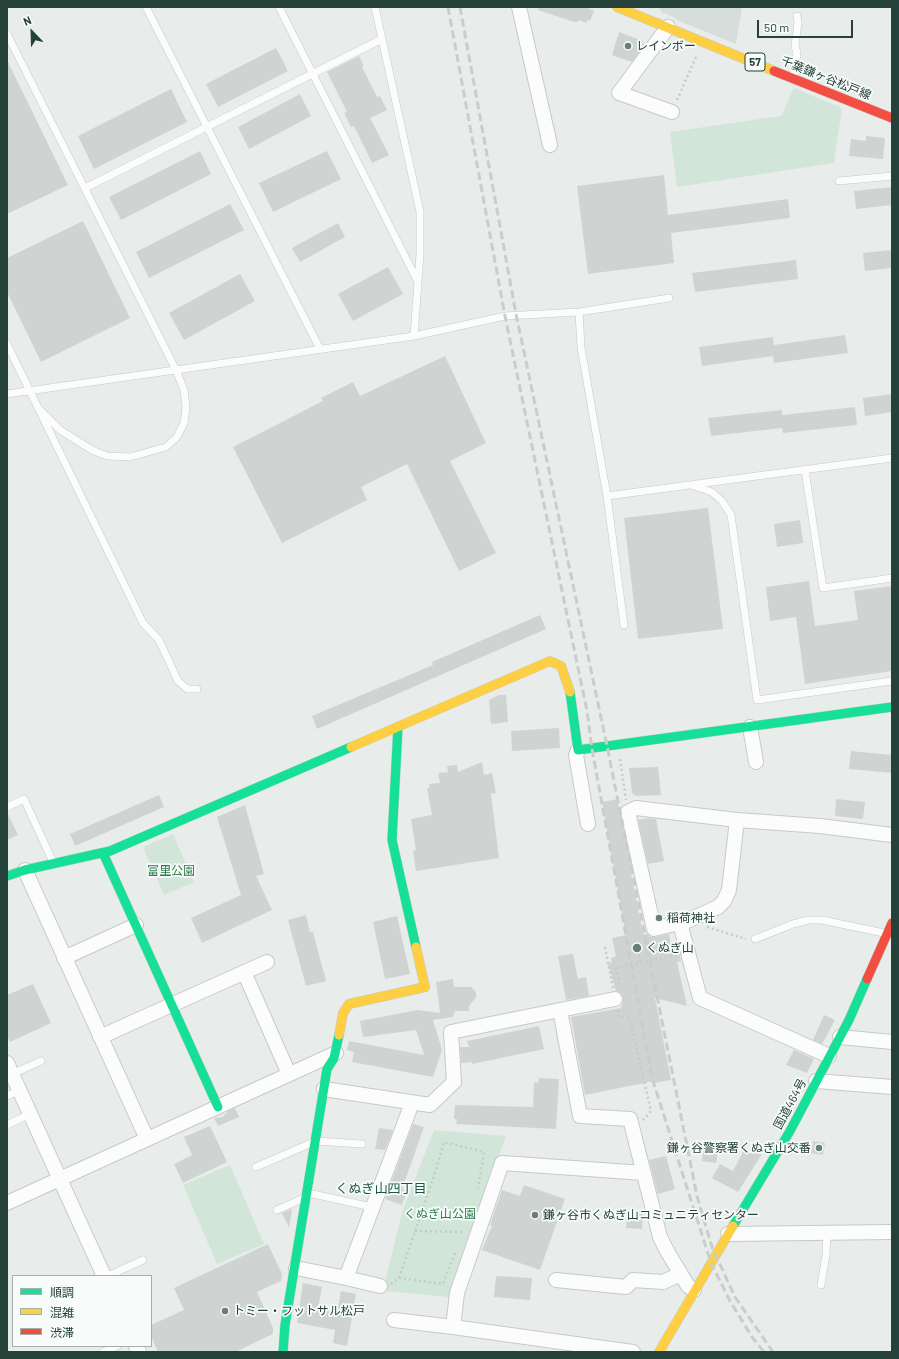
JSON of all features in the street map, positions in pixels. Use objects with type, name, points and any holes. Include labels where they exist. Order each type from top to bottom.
[{"type":"main road","name":"千葉鎌ヶ谷松戸線","points":[[617,7],[646,13],[668,27],[892,118]]},
{"type":"main road","points":[[7,876],[54,863],[103,853],[550,661],[561,666],[564,672],[572,701],[578,750],[892,707]]},
{"type":"main road","points":[[283,1352],[285,1325],[296,1268],[327,1068],[336,1052],[343,1013],[349,1004],[425,987],[392,840],[398,727]]},
{"type":"main road","points":[[103,853],[218,1107]]},
{"type":"main road","name":"国道464号","points":[[659,1352],[694,1290],[790,1131],[866,985],[892,923]]},
{"type":"street","points":[[519,7],[550,145]]},
{"type":"street","points":[[668,27],[619,93],[672,112]]},
{"type":"street","points":[[750,727],[756,762]]},
{"type":"street","points":[[578,750],[576,755],[588,824]]},
{"type":"street","points":[[737,820],[729,890],[724,901],[718,907],[684,922],[654,929],[627,808],[737,820],[820,826],[892,835]]},
{"type":"street","points":[[25,870],[147,1139]]},
{"type":"street","points":[[684,922],[700,998],[830,1056]]},
{"type":"street","points":[[64,958],[136,925]]},
{"type":"street","points":[[100,1037],[267,962]]},
{"type":"street","points":[[244,972],[289,1074]]},
{"type":"street","points":[[324,1089],[430,1105],[454,1082],[451,1032],[560,1010],[618,994]]},
{"type":"street","points":[[560,1010],[580,1116],[630,1119],[660,1237],[688,1286],[694,1290]]},
{"type":"street","points":[[840,1037],[892,1042]]},
{"type":"street","points":[[7,1203],[336,1052]]},
{"type":"street","points":[[9,1068],[13,1093],[30,1114],[104,1275]]},
{"type":"street","points":[[816,1081],[892,1087]]},
{"type":"street","points":[[346,1278],[412,1103]]},
{"type":"street","points":[[453,1326],[457,1293],[502,1164],[644,1173]]},
{"type":"street","points":[[728,1234],[892,1232]]},
{"type":"street","points":[[296,1268],[380,1286]]},
{"type":"street","points":[[556,1280],[626,1287],[633,1280],[663,1282],[681,1274]]},
{"type":"street","points":[[394,1320],[453,1326],[634,1352]]},
{"type":"lane","points":[[146,7],[320,349]]},
{"type":"lane","points":[[279,7],[418,282]]},
{"type":"lane","points":[[375,7],[420,212],[420,248],[414,336]]},
{"type":"lane","points":[[794,78],[797,53],[795,46],[798,22],[797,16]]},
{"type":"lane","points":[[7,34],[176,370],[184,390],[186,407],[184,423],[177,437],[166,446],[146,454],[130,458],[107,456],[92,450],[60,430],[38,408]]},
{"type":"lane","points":[[85,188],[382,39]]},
{"type":"lane","points":[[839,182],[892,176]]},
{"type":"lane","points":[[7,394],[414,336],[505,316],[579,312],[669,298]]},
{"type":"lane","points":[[579,312],[581,347],[607,496],[624,625]]},
{"type":"lane","points":[[7,344],[143,624],[159,640],[178,682],[188,689],[197,689]]},
{"type":"lane","points":[[607,496],[892,458]]},
{"type":"lane","points":[[805,470],[823,588],[892,578]]},
{"type":"lane","points":[[691,485],[712,492],[722,501],[731,515],[757,700],[892,681]]},
{"type":"lane","points":[[7,806],[24,799],[54,863]]},
{"type":"lane","points":[[755,939],[793,924],[809,920],[822,920],[887,934]]},
{"type":"lane","points":[[9,1068],[41,1061]]},
{"type":"lane","points":[[7,1124],[30,1114]]},
{"type":"lane","points":[[256,1167],[316,1141],[362,1144]]},
{"type":"lane","points":[[277,1210],[313,1194],[367,1206]]},
{"type":"lane","points":[[821,1285],[826,1255],[827,1233]]},
{"type":"lane","points":[[110,1275],[143,1260]]},
{"type":"lane","points":[[103,1352],[115,1347]]},
{"type":"path","points":[[672,112],[697,55]]},
{"type":"path","points":[[618,745],[627,808]]},
{"type":"path","points":[[684,922],[749,940],[755,939]]},
{"type":"path","points":[[605,947],[618,994]]},
{"type":"path","points":[[633,1131],[651,1111],[629,1016],[619,1018],[616,968],[684,953]]},
{"type":"path","points":[[639,956],[641,962]]},
{"type":"path","points":[[380,1286],[386,1288],[399,1278],[416,1231],[444,1142],[484,1152],[476,1195]]},
{"type":"path","points":[[461,1239],[467,1224]]},
{"type":"path","points":[[416,1231],[464,1232]]},
{"type":"path","points":[[443,1283],[458,1246]]},
{"type":"path","points":[[399,1278],[443,1283],[457,1293]]},
{"type":"shaded area","points":[[659,7],[742,7],[736,44],[677,20],[676,18],[661,12]]},
{"type":"green space","points":[[794,88],[842,108],[834,163],[677,187],[670,132],[781,116]]},
{"type":"green space","name":"富里公園","points":[[173,834],[194,882],[164,895],[143,847]]},
{"type":"green space","name":"くぬぎ山公園","points":[[434,1130],[506,1136],[450,1297],[383,1291],[402,1212]]},
{"type":"green space","points":[[230,1165],[264,1244],[217,1264],[183,1185]]},
{"type":"building","points":[[538,7],[586,7],[594,11],[590,21],[588,20],[586,23],[579,20],[578,22],[574,22],[538,10]]},
{"type":"building","points":[[619,32],[643,41],[642,44],[645,44],[632,62],[612,55]]},
{"type":"building","points":[[276,48],[288,71],[218,107],[206,84]]},
{"type":"building","points":[[359,56],[364,66],[362,67],[377,97],[380,96],[387,110],[370,118],[389,155],[372,163],[354,126],[351,127],[344,113],[347,112],[327,72]]},
{"type":"building","points":[[7,60],[68,185],[7,214]]},
{"type":"building","points":[[171,89],[187,122],[94,169],[78,136]]},
{"type":"building","points":[[300,94],[311,116],[249,149],[238,127]]},
{"type":"building","points":[[866,136],[885,138],[883,159],[849,156],[851,139],[866,141]]},
{"type":"building","points":[[200,151],[211,174],[121,220],[109,197]]},
{"type":"building","points":[[327,151],[341,179],[273,212],[259,183]]},
{"type":"building","points":[[664,175],[668,215],[788,199],[790,218],[671,233],[674,263],[588,274],[577,186]]},
{"type":"building","points":[[892,187],[892,205],[856,209],[854,191]]},
{"type":"building","points":[[230,204],[244,230],[149,278],[136,252]]},
{"type":"building","points":[[83,221],[130,318],[41,362],[7,292],[7,258]]},
{"type":"building","points":[[338,223],[345,237],[300,262],[292,248]]},
{"type":"building","points":[[892,250],[892,268],[865,271],[863,253]]},
{"type":"building","points":[[796,260],[798,279],[695,292],[692,273]]},
{"type":"building","points":[[388,267],[403,294],[353,321],[338,294]]},
{"type":"building","points":[[240,274],[255,301],[184,340],[169,313]]},
{"type":"building","points":[[845,335],[848,353],[774,363],[773,356],[702,366],[699,347],[773,337],[774,345]]},
{"type":"building","points":[[445,356],[486,443],[450,461],[496,553],[459,571],[407,464],[361,487],[367,500],[282,543],[233,447],[323,401],[321,398],[353,382],[360,396]]},
{"type":"building","points":[[892,394],[892,412],[865,416],[863,398]]},
{"type":"building","points":[[855,407],[857,425],[783,433],[782,428],[711,436],[708,418],[782,410],[782,415]]},
{"type":"building","points":[[708,508],[723,629],[638,639],[624,518]]},
{"type":"building","points":[[800,520],[803,543],[777,547],[774,524]]},
{"type":"building","points":[[809,581],[815,626],[858,620],[854,591],[892,586],[892,671],[805,684],[796,617],[770,621],[766,587]]},
{"type":"building","points":[[540,615],[546,629],[317,729],[312,716],[433,665],[432,662]]},
{"type":"building","points":[[499,695],[506,695],[508,722],[491,724],[489,700]]},
{"type":"building","points":[[559,728],[560,748],[512,751],[511,731]]},
{"type":"building","points":[[851,751],[892,755],[892,773],[849,769]]},
{"type":"building","points":[[482,762],[484,775],[492,773],[496,793],[491,794],[499,858],[416,871],[413,851],[416,850],[411,819],[432,815],[427,788],[430,788],[429,784],[440,783],[438,773],[448,772],[447,766],[457,765],[458,772]]},
{"type":"building","points":[[658,767],[661,795],[636,796],[632,793],[629,768]]},
{"type":"building","points":[[159,795],[164,807],[75,846],[70,834]]},
{"type":"building","points":[[617,799],[632,868],[630,868],[643,934],[656,937],[669,934],[672,952],[679,952],[681,961],[677,962],[687,1006],[655,998],[671,1080],[654,1083],[654,1081],[585,1095],[571,1017],[621,1008],[623,1001],[622,994],[616,991],[608,964],[612,962],[611,958],[616,956],[612,938],[626,935],[602,802]]},
{"type":"building","points":[[836,799],[865,802],[863,819],[835,816]]},
{"type":"building","points":[[245,805],[264,874],[256,876],[272,910],[202,943],[191,918],[241,895],[217,817]]},
{"type":"building","points":[[7,812],[18,835],[7,840]]},
{"type":"building","points":[[648,818],[656,819],[664,861],[648,864],[638,820]]},
{"type":"building","points":[[306,915],[310,932],[313,932],[326,981],[306,986],[288,920]]},
{"type":"building","points":[[397,916],[410,974],[385,979],[373,922]]},
{"type":"building","points":[[573,954],[578,979],[586,977],[589,996],[566,1000],[558,956]]},
{"type":"building","points":[[453,979],[454,987],[471,987],[476,992],[476,997],[469,1006],[469,1011],[456,1011],[456,1009],[453,1017],[433,1020],[442,1050],[433,1077],[352,1062],[354,1052],[347,1050],[349,1041],[424,1055],[416,1030],[363,1037],[360,1021],[418,1010],[440,1013],[436,982]]},
{"type":"building","points":[[33,984],[51,1023],[10,1042],[7,1035],[7,995]]},
{"type":"building","points":[[824,1015],[835,1020],[822,1044],[813,1040]]},
{"type":"building","points":[[539,1026],[544,1049],[472,1064],[472,1062],[461,1063],[460,1047],[469,1047],[467,1041]]},
{"type":"building","points":[[794,1050],[814,1059],[807,1073],[786,1065]]},
{"type":"building","points":[[539,1078],[559,1079],[556,1129],[456,1124],[457,1119],[454,1119],[455,1105],[533,1107],[534,1082],[538,1083]]},
{"type":"building","points":[[235,1108],[239,1117],[218,1126],[214,1118],[223,1117],[228,1111]]},
{"type":"building","points":[[413,1124],[424,1127],[402,1189],[407,1191],[402,1205],[385,1199]]},
{"type":"building","points":[[210,1126],[227,1162],[183,1183],[174,1164],[192,1155],[184,1137]]},
{"type":"building","points":[[379,1128],[393,1130],[385,1150],[375,1149]]},
{"type":"building","points":[[813,1141],[825,1143],[823,1155],[811,1153]]},
{"type":"building","points":[[703,1150],[718,1151],[716,1163],[702,1161]]},
{"type":"building","points":[[744,1150],[750,1153],[762,1154],[738,1192],[712,1178],[720,1164],[733,1171]]},
{"type":"building","points":[[666,1156],[675,1189],[658,1194],[649,1160]]},
{"type":"building","points":[[524,1185],[565,1199],[540,1270],[482,1250],[492,1226],[490,1225],[502,1190],[520,1196]]},
{"type":"building","points":[[292,1209],[289,1228],[282,1213]]},
{"type":"building","points":[[628,1211],[643,1212],[642,1229],[626,1228]]},
{"type":"building","name":"トミー・フットサル松戸","points":[[268,1244],[282,1274],[281,1281],[257,1292],[273,1328],[273,1334],[235,1352],[158,1352],[152,1338],[152,1325],[184,1310],[174,1288]]},
{"type":"building","points":[[496,1276],[532,1278],[530,1300],[494,1297]]},
{"type":"building","points":[[303,1283],[322,1287],[318,1309],[337,1313],[341,1291],[356,1294],[347,1346],[333,1343],[335,1330],[297,1323]]},
{"type":"railway","points":[[448,7],[505,316],[587,711],[592,749],[652,1078],[711,1263],[730,1301],[752,1337],[764,1352]]},
{"type":"railway","points":[[460,7],[516,314],[607,746],[697,1196],[712,1247],[735,1297],[773,1352]]},
{"type":"traffic: fast","points":[[570,692],[578,750],[892,707]]},
{"type":"traffic: fast","points":[[398,727],[392,840],[416,947]]},
{"type":"traffic: fast","points":[[7,876],[25,870],[110,851],[351,747]]},
{"type":"traffic: fast","points":[[103,853],[218,1107]]},
{"type":"traffic: fast","points":[[733,1226],[790,1131],[849,1020],[867,979]]},
{"type":"traffic: fast","points":[[283,1352],[285,1325],[327,1069],[334,1058],[339,1035]]},
{"type":"traffic: slow","points":[[617,7],[774,71]]},
{"type":"traffic: slow","points":[[351,747],[550,661],[561,666],[570,692]]},
{"type":"traffic: slow","points":[[339,1035],[343,1013],[349,1004],[425,987],[416,947]]},
{"type":"traffic: slow","points":[[659,1352],[733,1226]]},
{"type":"traffic: jam","points":[[774,71],[892,118]]},
{"type":"traffic: jam","points":[[867,979],[892,923]]},
{"type":"place","name":"レインボー","points":[[628,46]]},
{"type":"place","name":"稲荷神社","points":[[659,918]]},
{"type":"place","name":"くぬぎ山","points":[[637,948]]},
{"type":"place","name":"鎌ヶ谷警察署くぬぎ山交番","points":[[819,1148]]},
{"type":"place","name":"鎌ヶ谷市くぬぎ山コミュニティセンター","points":[[535,1215]]},
{"type":"place","name":"トミー・フットサル松戸","points":[[225,1311]]},
{"type":"district","name":"くぬぎ山四丁目","points":[[381,1189]]}]
